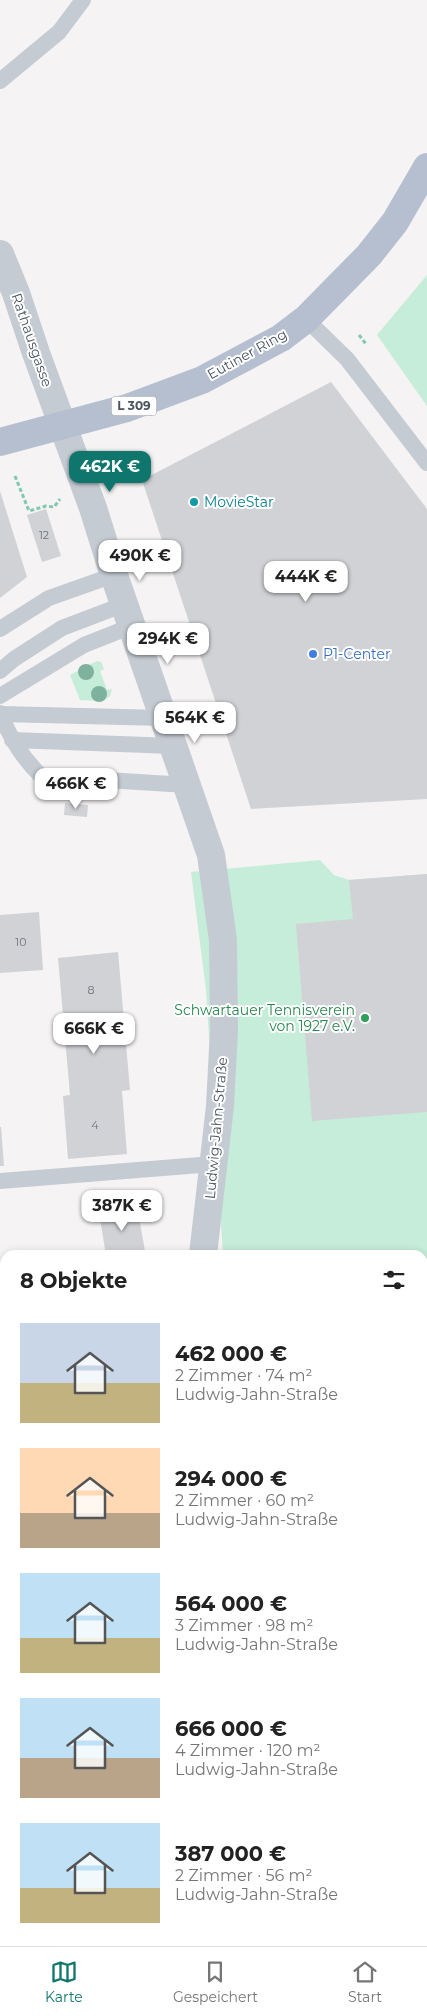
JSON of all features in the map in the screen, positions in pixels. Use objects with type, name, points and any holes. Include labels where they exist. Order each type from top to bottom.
[{"type":"main road","name":"Eutiner Ring","points":[[0,442],[127,408],[202,380],[281,338],[306,319],[369,255],[394,222],[427,167]]},
{"type":"street","name":"Rathausgasse","points":[[0,254],[16,293],[63,426]]},
{"type":"street","name":"Ludwig-Jahn-Straße","points":[[63,426],[93,508],[211,856],[223,940],[224,1030],[220,1106],[204,1250]]},
{"type":"lane","points":[[0,81],[59,32],[83,0]]},
{"type":"lane","points":[[306,319],[347,359],[427,463]]},
{"type":"lane","points":[[0,629],[49,598],[114,574]]},
{"type":"lane","points":[[0,671],[14,659],[62,628],[128,615]]},
{"type":"lane","points":[[0,696],[84,645],[128,615]]},
{"type":"lane","points":[[164,718],[0,714],[12,740],[25,760],[41,776],[187,785]]},
{"type":"lane","points":[[12,740],[174,746]]},
{"type":"lane","points":[[0,1181],[213,1164]]},
{"type":"path","points":[[15,476],[29,512],[46,506],[54,507],[61,499]]},
{"type":"green space","points":[[427,275],[427,406],[377,335]]},
{"type":"green space","points":[[97,661],[101,662],[104,669],[100,671],[107,690],[112,689],[110,696],[103,701],[80,700],[70,675]]},
{"type":"green space","points":[[320,860],[334,875],[349,880],[427,874],[427,1250],[223,1250],[206,990],[191,872]]},
{"type":"building","name":"P1-Center","points":[[331,382],[427,509],[427,799],[251,809],[142,480]]},
{"type":"building","points":[[0,491],[27,577],[0,598]]},
{"type":"building","points":[[46,509],[61,556],[42,562],[27,515]]},
{"type":"building","points":[[65,803],[88,805],[87,817],[64,815]]},
{"type":"building","name":"Schwartauer Tennisverein von 1927 e.V.","points":[[427,874],[427,1112],[312,1121],[296,924],[353,919],[349,880]]},
{"type":"building","points":[[39,912],[43,970],[0,973],[0,915]]},
{"type":"building","points":[[118,952],[130,1090],[122,1091],[127,1154],[68,1159],[63,1096],[70,1095],[58,958]]},
{"type":"building","points":[[1,1127],[4,1166],[0,1166]]},
{"type":"building","points":[[137,1206],[145,1250],[105,1250],[99,1213]]},
{"type":"place","name":"MovieStar","points":[[194,502]]},
{"type":"place","name":"P1-Center","points":[[313,654]]},
{"type":"place","name":"Schwartauer Tennisverein von 1927 e.V.","points":[[365,1018]]}]
